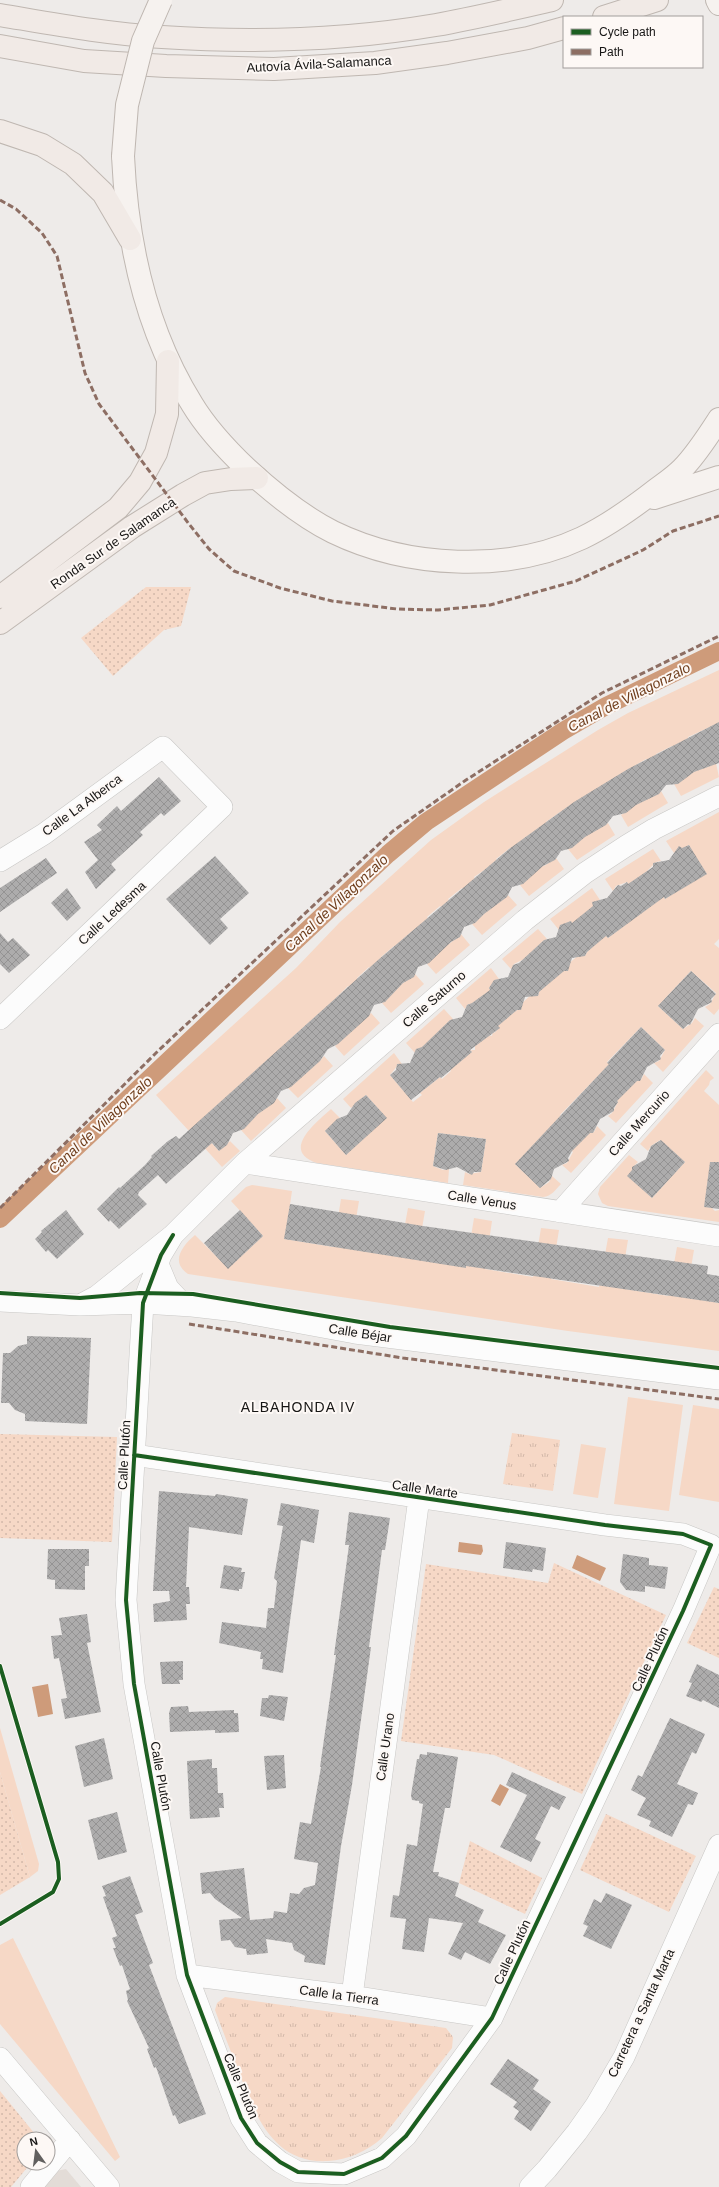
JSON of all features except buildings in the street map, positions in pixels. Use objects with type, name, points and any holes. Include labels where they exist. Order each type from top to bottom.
[{"type":"highway","points":[[0,15],[82,29],[162,37],[266,39],[368,34],[437,25],[552,0]]},
{"type":"highway","points":[[607,16],[658,0]]},
{"type":"highway","name":"Autovía Ávila-Salamanca","points":[[0,46],[84,61],[166,66],[274,69],[375,63],[447,53],[528,38],[563,28]]},
{"type":"highway","points":[[0,131],[42,145],[73,164],[103,192],[130,239]]},
{"type":"highway","name":"Ronda Sur de Salamanca","points":[[0,597],[118,508],[140,482],[156,453],[167,414],[168,361]]},
{"type":"highway","name":"Ronda Sur de Salamanca","points":[[0,623],[132,527],[183,495],[205,483],[231,479],[257,478]]},
{"type":"main road","points":[[161,0],[143,41],[128,105],[124,156],[130,239],[152,320],[168,361],[192,405],[222,445],[257,478],[296,511],[334,533],[369,546],[403,556],[449,562],[501,560],[548,549],[581,538],[639,503],[682,469],[719,419]]},
{"type":"main road","points":[[717,0],[719,4]]},
{"type":"main road","points":[[639,503],[719,477]]},
{"type":"street","name":"Calle Ledesma","points":[[0,1019],[222,807],[163,747]]},
{"type":"street","name":"Calle La Alberca","points":[[0,861],[44,834],[163,747]]},
{"type":"street","name":"Calle Saturno","points":[[143,1303],[137,1284],[152,1261],[173,1235],[245,1163],[438,995],[548,902],[585,873],[637,839],[719,796]]},
{"type":"street","name":"Calle Mercurio","points":[[560,1212],[719,1034]]},
{"type":"street","name":"Calle Venus","points":[[245,1163],[719,1236]]},
{"type":"street","name":"Calle Saturno","points":[[80,1305],[152,1261]]},
{"type":"street","points":[[152,1261],[168,1288],[184,1305]]},
{"type":"street","name":"Calle Béjar","points":[[0,1301],[80,1305],[143,1303],[184,1305],[236,1312],[355,1333],[719,1379]]},
{"type":"street","name":"Calle Plutón","points":[[143,1303],[126,1600],[134,1684],[187,1975],[240,2118],[257,2142],[280,2162],[298,2172],[344,2174],[382,2158],[406,2136],[492,2018],[680,1618],[711,1545]]},
{"type":"street","name":"Calle Marte","points":[[134,1455],[605,1525],[683,1534],[711,1545]]},
{"type":"street","name":"Calle Urano","points":[[352,1996],[419,1498]]},
{"type":"street","name":"Carretera a Santa Marta","points":[[530,2187],[547,2170],[577,2132],[596,2105],[624,2057],[719,1845]]},
{"type":"street","name":"Calle la Tierra","points":[[187,1975],[352,1996],[492,2018]]},
{"type":"street","points":[[0,2058],[109,2187]]},
{"type":"street","points":[[31,2187],[70,2140]]},
{"type":"shaded area","points":[[459,1542],[482,1545],[483,1551],[481,1555],[458,1552]]},
{"type":"shaded area","points":[[577,1555],[606,1568],[600,1581],[572,1568]]},
{"type":"shaded area","points":[[48,1684],[53,1714],[38,1717],[32,1687]]},
{"type":"shaded area","points":[[500,1784],[509,1789],[500,1806],[491,1801]]},
{"type":"shaded area","points":[[66,2169],[81,2187],[43,2187],[56,2171]]},
{"type":"green space","points":[[146,587],[191,587],[181,626],[164,630],[113,676],[81,638]]},
{"type":"green space","points":[[719,670],[719,723],[688,737],[702,769],[716,763],[719,777],[681,796],[674,784],[688,776],[672,746],[656,754],[657,756],[648,761],[646,759],[631,768],[661,791],[668,803],[628,827],[621,815],[628,810],[615,777],[599,828],[608,823],[615,835],[577,860],[568,849],[576,843],[560,812],[546,822],[548,824],[524,838],[544,866],[556,858],[564,869],[529,896],[520,885],[527,879],[510,848],[496,859],[498,861],[474,877],[496,904],[508,895],[517,905],[482,935],[472,924],[484,914],[462,888],[448,899],[450,901],[442,908],[440,906],[427,917],[449,944],[461,934],[470,945],[436,974],[427,964],[438,954],[416,928],[403,939],[404,941],[396,948],[394,946],[381,957],[403,983],[415,974],[424,984],[391,1013],[382,1003],[393,992],[369,967],[357,978],[358,980],[350,988],[348,986],[336,998],[363,1020],[371,1013],[380,1023],[344,1056],[335,1046],[342,1039],[323,1010],[289,1040],[320,1061],[324,1056],[333,1066],[298,1098],[288,1088],[295,1082],[276,1052],[270,1105],[277,1098],[286,1108],[251,1141],[241,1130],[248,1124],[195,1125],[219,1151],[230,1141],[240,1151],[222,1167],[156,1095],[296,968],[340,922],[431,840],[484,802],[598,730],[628,713]]},
{"type":"green space","points":[[719,812],[719,939],[714,944],[719,948],[719,1009],[714,1015],[705,1007],[710,1004],[716,993],[691,971],[658,1006],[683,1029],[692,1023],[695,1018],[704,1026],[663,1072],[654,1063],[659,1061],[665,1050],[641,1027],[607,1062],[612,1068],[637,1081],[641,1080],[644,1074],[653,1083],[616,1123],[608,1116],[612,1113],[618,1102],[594,1080],[560,1115],[566,1120],[590,1133],[594,1132],[597,1126],[606,1135],[571,1173],[562,1165],[567,1163],[573,1152],[554,1134],[527,1153],[515,1164],[540,1188],[549,1182],[552,1176],[561,1184],[553,1192],[543,1197],[463,1185],[465,1172],[469,1174],[481,1172],[486,1139],[438,1133],[433,1166],[443,1170],[449,1169],[448,1183],[317,1163],[306,1158],[301,1151],[301,1144],[305,1136],[311,1128],[331,1109],[340,1118],[325,1131],[346,1155],[383,1114],[366,1095],[351,1108],[343,1099],[394,1053],[402,1064],[398,1065],[390,1075],[413,1102],[422,1095],[420,1093],[440,1077],[442,1079],[451,1071],[427,1043],[415,1053],[406,1043],[444,1009],[453,1019],[447,1023],[472,1052],[471,1050],[475,1050],[475,1043],[488,1035],[492,1036],[493,1031],[494,1033],[499,1028],[472,1004],[468,1004],[465,1009],[456,998],[491,968],[499,979],[496,980],[489,988],[510,1015],[517,1010],[521,1010],[521,1004],[532,994],[538,996],[539,992],[522,960],[514,964],[511,969],[502,959],[538,929],[547,939],[540,945],[568,964],[579,955],[585,956],[592,947],[570,921],[559,930],[550,919],[592,888],[600,900],[595,902],[592,916],[608,938],[647,908],[627,882],[616,886],[613,891],[605,879],[653,849],[661,861],[656,862],[647,871],[665,899],[679,890],[692,851],[689,845],[674,853],[666,841]]},
{"type":"green space","points":[[706,1070],[714,1078],[710,1081],[709,1085],[704,1091],[719,1105],[719,1175],[712,1208],[715,1211],[719,1210],[719,1222],[608,1206],[602,1203],[598,1194],[600,1187],[629,1155],[638,1162],[632,1168],[633,1180],[652,1198],[685,1162],[660,1140],[651,1146],[648,1151],[640,1144]]},
{"type":"green space","points":[[252,1185],[292,1191],[285,1239],[333,1247],[341,1199],[359,1201],[351,1249],[399,1257],[408,1208],[425,1211],[421,1234],[466,1267],[474,1218],[492,1221],[485,1269],[533,1277],[541,1228],[559,1230],[551,1279],[599,1287],[608,1238],[628,1240],[620,1288],[668,1296],[677,1247],[694,1250],[686,1297],[719,1303],[719,1351],[568,1331],[188,1274],[180,1264],[179,1259],[182,1249],[195,1235],[228,1268],[263,1236],[231,1201],[246,1187]]},
{"type":"green space","points":[[628,1397],[683,1405],[669,1511],[614,1504]]},
{"type":"green space","points":[[693,1405],[719,1409],[719,1502],[679,1495]]},
{"type":"green space","points":[[512,1433],[560,1440],[553,1491],[503,1484]]},
{"type":"green space","points":[[0,1434],[117,1437],[112,1542],[0,1538]]},
{"type":"green space","points":[[581,1444],[606,1448],[598,1498],[573,1494]]},
{"type":"green space","points":[[554,1563],[666,1615],[582,1794],[494,1755],[401,1741],[426,1564],[548,1583]]},
{"type":"green space","points":[[714,1587],[719,1589],[719,1658],[687,1643]]},
{"type":"green space","points":[[0,1728],[39,1864],[38,1871],[30,1877],[0,1772]]},
{"type":"green space","points":[[0,1772],[30,1877],[0,1895]]},
{"type":"green space","points":[[606,1814],[696,1856],[669,1912],[580,1870]]},
{"type":"green space","points":[[470,1841],[542,1878],[525,1914],[459,1883]]},
{"type":"green space","points":[[13,1938],[120,2157],[115,2161],[0,2024],[0,1945]]},
{"type":"green space","points":[[225,1997],[446,2028],[453,2037],[452,2048],[382,2138],[376,2143],[364,2151],[343,2159],[328,2161],[309,2160],[294,2155],[281,2146],[270,2135],[253,2107],[215,2010],[217,2003]]},
{"type":"green space","points":[[0,2091],[32,2131],[16,2131],[16,2171],[24,2171],[11,2187],[0,2187]]},
{"type":"waterway","name":"Canal de Villagonzalo","points":[[0,1219],[388,854],[426,822],[563,731],[606,706],[719,651]]},
{"type":"marked path","points":[[0,200],[16,209],[42,233],[57,256],[85,373],[99,404],[209,549],[234,571],[280,588],[332,601],[397,609],[438,610],[490,605],[576,581],[643,550],[673,531],[719,516]]},
{"type":"marked path","points":[[0,1208],[158,1051],[393,831],[466,780],[602,693],[719,636]]},
{"type":"marked path","points":[[189,1324],[403,1358],[719,1399]]},
{"type":"cycle path","points":[[134,1455],[605,1525],[683,1534],[711,1545],[683,1611],[492,2018],[406,2136],[382,2158],[344,2174],[298,2172],[280,2162],[257,2143],[241,2118],[187,1975],[134,1684],[126,1600],[143,1303],[161,1255],[173,1235]]},
{"type":"cycle path","points":[[0,1293],[80,1298],[140,1293],[193,1294],[390,1327],[719,1368]]},
{"type":"cycle path","points":[[0,1666],[58,1862],[59,1879],[53,1892],[0,1924]]},
{"type":"district","name":"ALBAHONDA IV","points":[[298,1407]]}]
